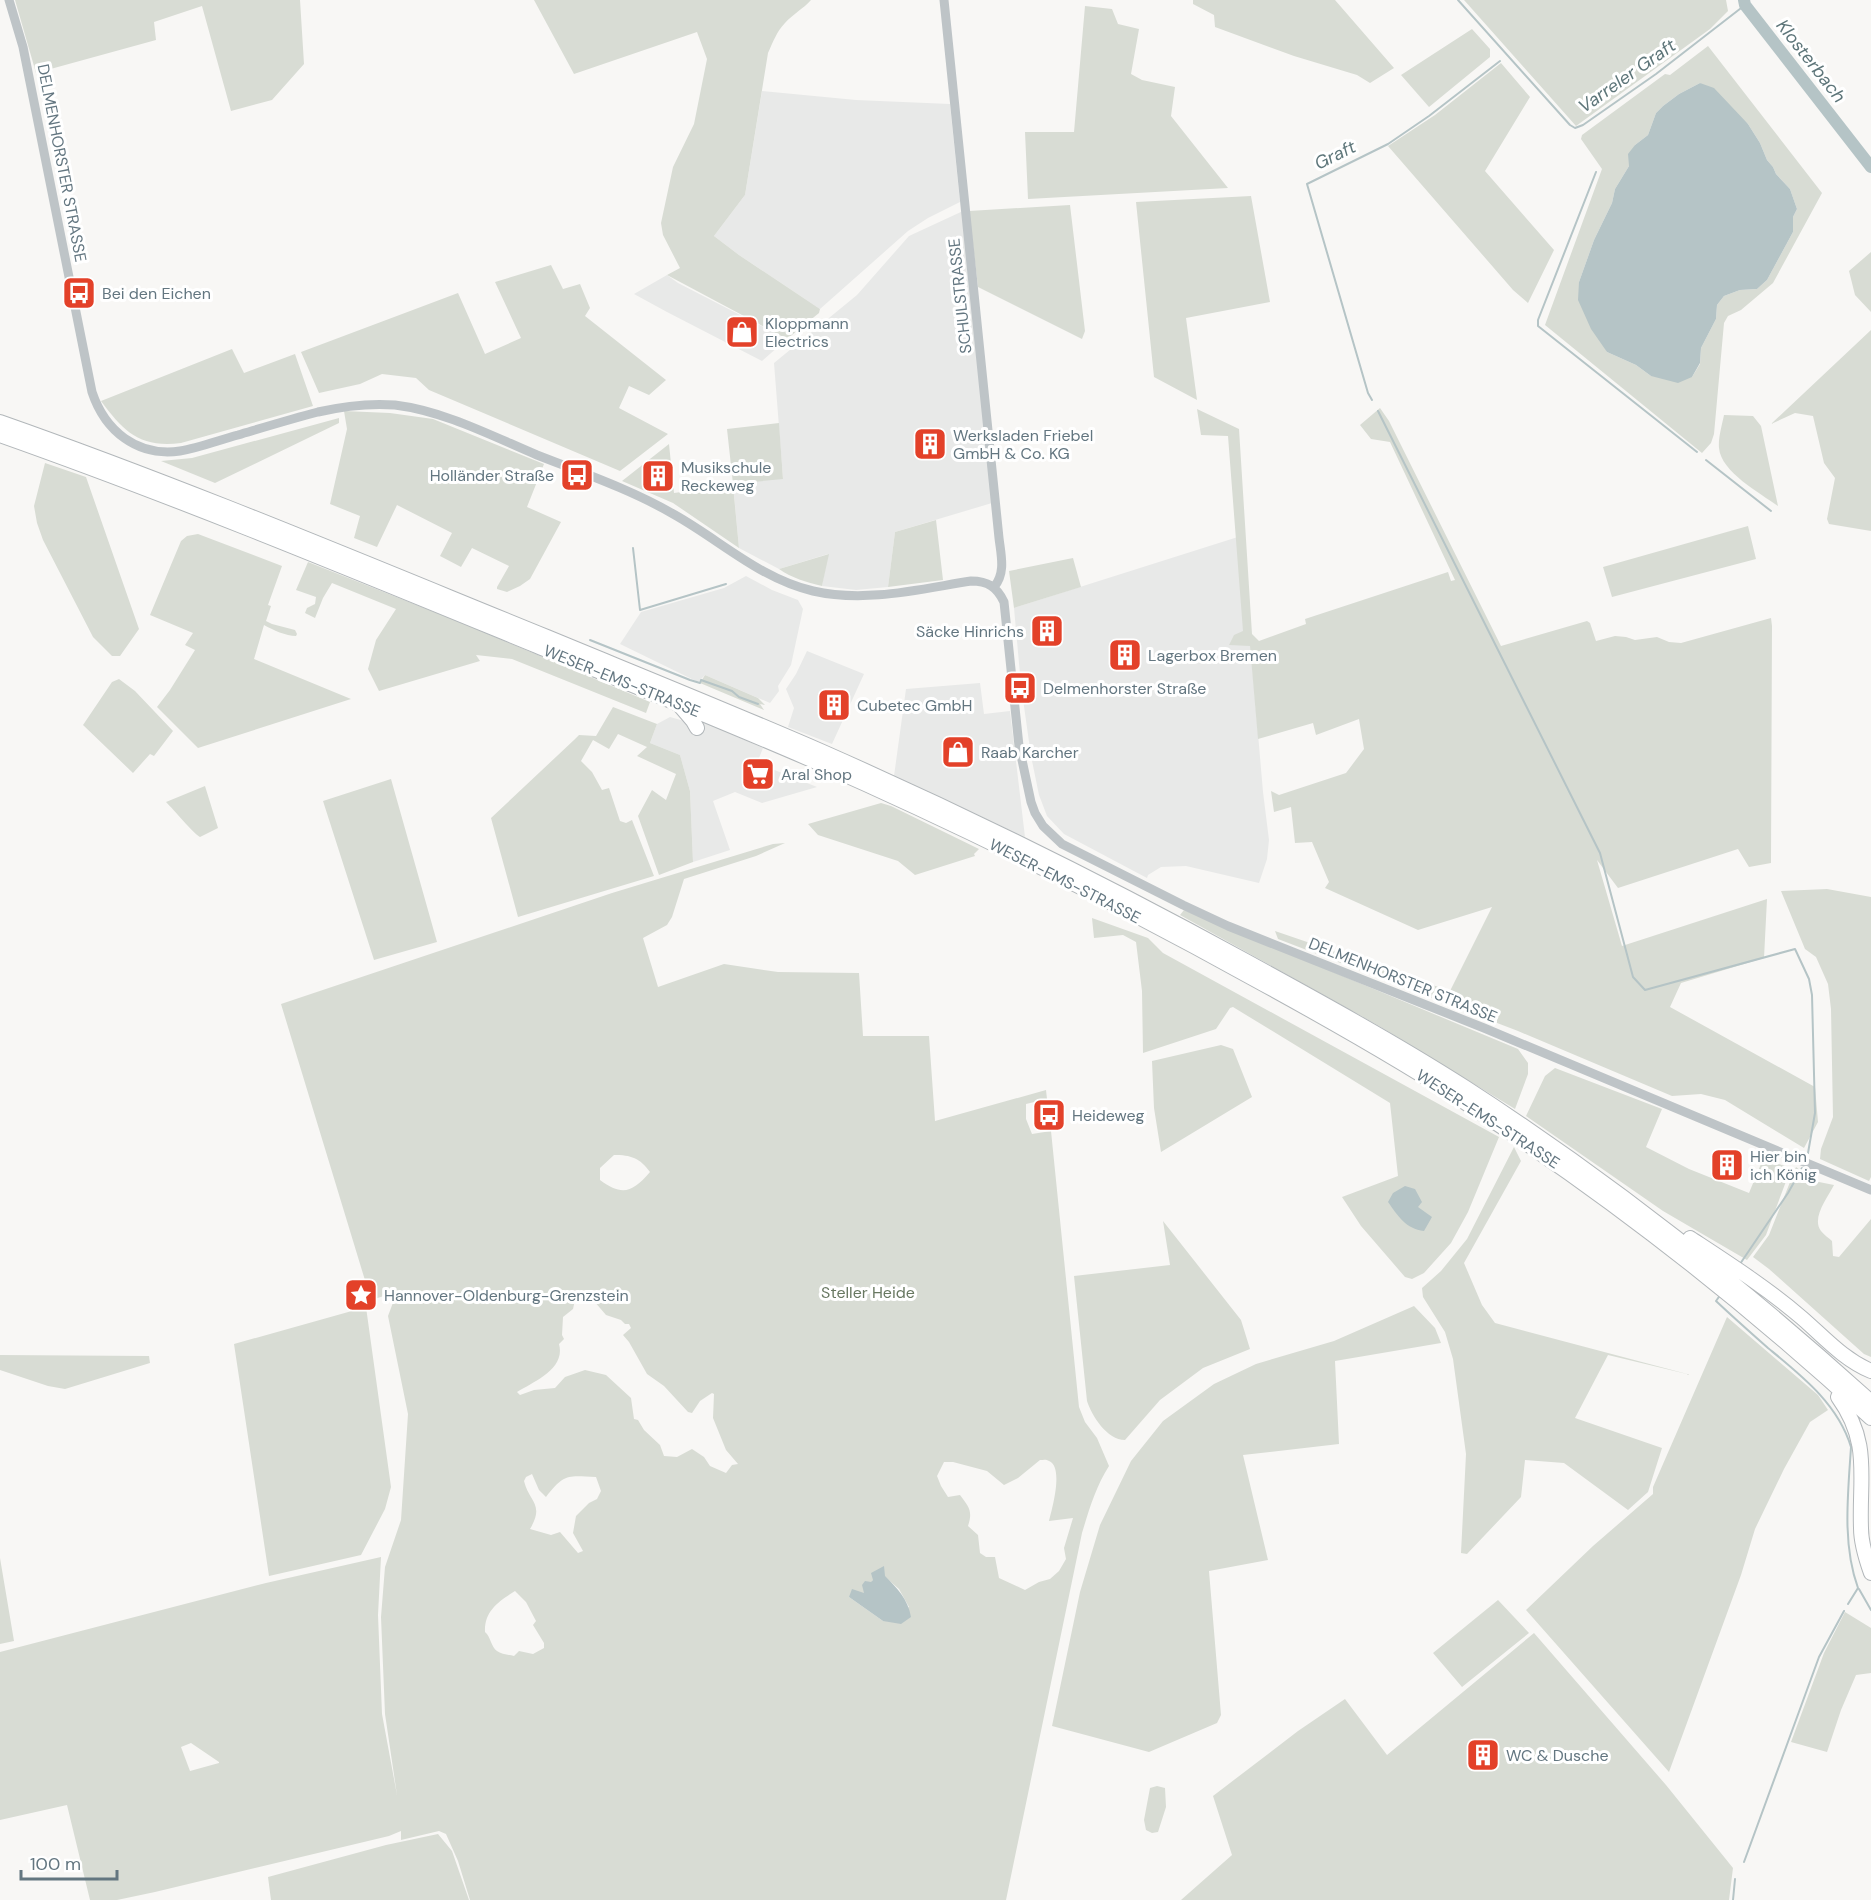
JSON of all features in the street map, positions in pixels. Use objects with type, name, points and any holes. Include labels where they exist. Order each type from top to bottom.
[{"type":"highway","points":[[0,422],[173,492]]},
{"type":"highway","points":[[0,435],[173,492]]},
{"type":"highway","name":"WESER-EMS-STRASSE","points":[[173,492],[322,558],[816,762],[1045,870],[1200,949],[1400,1062],[1473,1107],[1642,1225],[1732,1281],[1824,1376],[1871,1418]]},
{"type":"highway","name":"WESER-EMS-STRASSE","points":[[173,492],[327,547],[697,698],[873,775],[1047,857],[1206,939],[1406,1051],[1512,1119],[1643,1211],[1652,1212],[1871,1402]]},
{"type":"highway","points":[[678,704],[697,728]]},
{"type":"highway","points":[[871,799],[895,798]]},
{"type":"highway","points":[[1732,1281],[1802,1318],[1855,1364],[1871,1371]]},
{"type":"highway","points":[[1824,1376],[1848,1408],[1861,1440],[1864,1461],[1860,1527],[1871,1573]]},
{"type":"highway","points":[[1864,1546],[1871,1521]]},
{"type":"street","name":"DELMENHORSTER STRASSE","points":[[9,0],[26,58],[92,392],[101,415],[111,428],[133,443],[156,451],[182,450],[341,407],[377,404],[404,407],[433,413],[459,423],[643,499],[693,525],[768,574],[789,584],[825,593],[858,596],[984,581],[1000,594],[1005,608],[1019,746],[1031,802],[1042,826],[1062,844],[1228,926],[1484,1028],[1871,1190]]},
{"type":"street","name":"SCHULSTRASSE","points":[[944,0],[1002,569],[1001,577],[994,587]]},
{"type":"shaded area","points":[[1700,83],[1714,88],[1748,124],[1776,174],[1790,189],[1797,209],[1793,217],[1793,232],[1767,280],[1757,289],[1740,290],[1724,296],[1717,305],[1716,319],[1701,348],[1700,363],[1692,377],[1678,383],[1651,376],[1636,365],[1607,352],[1591,329],[1578,300],[1579,282],[1594,240],[1612,203],[1615,189],[1629,166],[1628,154],[1648,135],[1656,113],[1663,106]]},
{"type":"shaded area","points":[[762,91],[856,100],[950,104],[960,202],[908,231],[820,309],[714,236],[745,195]]},
{"type":"shaded area","points":[[963,211],[992,503],[895,532],[888,587],[856,590],[822,586],[828,554],[779,569],[739,548],[733,484],[783,478],[774,363],[857,295],[909,236]]},
{"type":"shaded area","points":[[667,275],[678,283],[787,339],[762,361],[634,294]]},
{"type":"shaded area","points":[[1241,536],[1269,840],[1267,859],[1259,883],[1186,866],[1161,867],[1147,878],[1064,834],[1047,816],[1039,795],[1031,756],[1021,685],[1014,608]]},
{"type":"shaded area","points":[[746,576],[772,590],[798,600],[803,609],[791,665],[778,686],[779,691],[770,703],[705,675],[698,682],[620,644],[641,612],[724,588]]},
{"type":"shaded area","points":[[807,651],[864,674],[832,744],[788,727],[794,708],[786,689]]},
{"type":"shaded area","points":[[980,683],[984,714],[1010,711],[1025,837],[894,776],[906,689]]},
{"type":"shaded area","points":[[670,717],[702,726],[704,722],[763,748],[757,763],[817,787],[762,803],[735,792],[713,801],[730,850],[693,862],[690,791],[680,755],[650,743],[657,724]]},
{"type":"shaded area","points":[[1405,1186],[1415,1189],[1422,1202],[1418,1207],[1432,1217],[1424,1231],[1407,1225],[1388,1202],[1393,1193]]},
{"type":"shaded area","points":[[884,1566],[885,1576],[901,1594],[910,1611],[911,1617],[901,1624],[883,1621],[849,1597],[852,1589],[864,1593],[862,1585],[865,1581],[871,1582],[873,1580],[871,1573]]},
{"type":"green space","points":[[15,0],[300,0],[304,64],[272,100],[231,111],[202,6],[154,22],[156,40],[36,73]]},
{"type":"green space","points":[[534,0],[811,0],[782,26],[768,53],[745,195],[714,236],[820,309],[819,313],[787,339],[667,275],[680,268],[663,235],[661,223],[673,167],[694,124],[707,59],[697,32],[574,74]]},
{"type":"green space","points":[[1193,0],[1335,0],[1394,68],[1370,83],[1357,75],[1294,56],[1215,27],[1214,15],[1193,4]]},
{"type":"green space","points":[[1464,0],[1726,0],[1728,11],[1710,29],[1576,126]]},
{"type":"green space","points":[[1085,6],[1112,9],[1118,24],[1139,29],[1131,74],[1142,80],[1175,87],[1171,116],[1228,188],[1028,199],[1025,132],[1074,132]]},
{"type":"green space","points":[[1472,29],[1490,49],[1490,57],[1429,107],[1401,75]]},
{"type":"green space","points":[[1708,46],[1822,193],[1773,283],[1741,310],[1728,316],[1724,323],[1714,434],[1711,443],[1702,453],[1545,325],[1602,169],[1581,139],[1582,135],[1665,74],[1670,75]],"holes":[[[1700,83],[1748,124],[1776,174],[1790,189],[1797,209],[1793,217],[1793,232],[1767,280],[1757,289],[1740,290],[1724,296],[1717,305],[1716,319],[1701,348],[1700,364],[1692,377],[1651,376],[1636,365],[1607,352],[1579,282],[1594,240],[1612,203],[1615,189],[1629,166],[1635,145],[1648,135],[1656,113],[1663,106]]]},
{"type":"green space","points":[[1501,63],[1530,97],[1485,171],[1554,250],[1528,303],[1513,290],[1388,146],[1435,115]]},
{"type":"green space","points":[[1251,196],[1270,302],[1186,318],[1197,400],[1154,377],[1136,202]]},
{"type":"green space","points":[[1070,205],[1085,331],[1082,339],[978,287],[969,211]]},
{"type":"green space","points":[[1871,252],[1871,312],[1855,295],[1849,271]]},
{"type":"green space","points":[[551,265],[563,289],[580,284],[590,308],[585,316],[666,380],[649,395],[629,386],[619,408],[668,434],[620,471],[429,390],[416,378],[382,374],[360,384],[319,393],[301,352],[458,293],[485,354],[521,338],[495,282]]},
{"type":"green space","points":[[1871,330],[1871,531],[1829,524],[1827,519],[1835,478],[1824,463],[1813,416],[1795,413],[1771,424]]},
{"type":"green space","points":[[232,349],[244,373],[295,354],[313,406],[181,443],[167,444],[154,443],[134,436],[117,421],[101,401]]},
{"type":"green space","points":[[1380,408],[1389,421],[1501,646],[1587,621],[1590,623],[1596,641],[1615,636],[1635,640],[1657,637],[1669,642],[1681,643],[1771,618],[1771,863],[1749,867],[1738,849],[1618,888],[1597,860],[1622,946],[1767,899],[1764,958],[1681,983],[1670,1007],[1815,1087],[1818,1122],[1804,1148],[1725,1100],[1701,1094],[1672,1096],[1518,1031],[1278,939],[1275,931],[1450,991],[1492,907],[1418,930],[1325,888],[1329,882],[1312,842],[1295,843],[1291,807],[1274,812],[1271,791],[1279,795],[1346,773],[1364,749],[1359,719],[1316,735],[1313,723],[1258,739],[1250,646],[1229,645],[1234,635],[1243,631],[1228,436],[1201,435],[1197,409],[1239,429],[1252,634],[1259,641],[1306,624],[1305,619],[1448,572],[1451,581],[1455,580],[1390,442],[1371,439],[1360,425]]},
{"type":"green space","points":[[344,411],[390,413],[433,419],[544,464],[527,507],[561,522],[530,579],[507,592],[497,589],[509,566],[472,548],[461,567],[440,556],[452,533],[397,505],[377,547],[354,538],[360,516],[330,504],[347,429]]},
{"type":"green space","points":[[1724,415],[1753,416],[1761,426],[1778,506],[1742,481],[1721,457],[1719,440]]},
{"type":"green space","points":[[339,418],[339,423],[215,483],[161,461],[192,458]]},
{"type":"green space","points":[[779,423],[783,479],[733,484],[727,429]]},
{"type":"green space","points":[[669,444],[674,493],[733,485],[739,548],[673,503],[622,481]]},
{"type":"green space","points":[[45,463],[86,477],[139,629],[120,656],[112,656],[93,637],[43,540],[34,506]]},
{"type":"green space","points":[[936,520],[943,580],[888,587],[895,532]]},
{"type":"green space","points":[[1748,526],[1756,559],[1612,597],[1603,567]]},
{"type":"green space","points":[[198,534],[282,566],[268,605],[271,606],[266,621],[295,630],[297,634],[296,636],[288,635],[264,625],[254,659],[351,699],[198,748],[157,707],[195,650],[185,645],[193,633],[150,615],[181,541],[187,536]]},
{"type":"green space","points":[[829,554],[822,586],[799,579],[779,569]]},
{"type":"green space","points":[[1073,558],[1081,587],[1014,608],[1009,571]]},
{"type":"green space","points":[[308,562],[457,621],[650,702],[646,713],[512,659],[476,655],[480,661],[379,691],[368,669],[376,640],[396,609],[332,583],[315,618],[305,613],[307,608],[315,604],[316,597],[296,590]]},
{"type":"green space","points":[[705,675],[758,698],[765,705],[760,704],[764,710],[700,683]]},
{"type":"green space","points":[[119,679],[135,691],[173,731],[154,756],[150,754],[133,773],[83,725],[112,682]]},
{"type":"green space","points":[[613,707],[657,724],[650,743],[680,755],[690,791],[693,862],[659,875],[638,816],[652,790],[666,800],[676,774],[637,756],[647,747],[618,734],[609,749],[593,740],[581,761],[592,772],[602,790],[609,788],[620,821],[626,823],[632,820],[654,876],[518,917],[491,818],[579,735],[596,736]]},
{"type":"green space","points":[[391,779],[437,942],[374,960],[323,801]]},
{"type":"green space","points":[[205,786],[218,828],[200,837],[166,802]]},
{"type":"green space","points":[[881,803],[979,849],[974,854],[975,856],[915,875],[898,861],[818,835],[808,824]]},
{"type":"green space","name":"Steller Heide","points":[[785,843],[756,856],[684,879],[672,917],[667,925],[643,938],[658,987],[724,964],[778,972],[859,973],[863,1036],[929,1036],[935,1121],[1046,1090],[1047,1099],[1026,1104],[1026,1119],[1032,1134],[1051,1131],[1079,1407],[1085,1422],[1097,1438],[1109,1466],[1090,1507],[1082,1533],[1006,1900],[470,1900],[458,1861],[446,1834],[439,1831],[401,1840],[401,1831],[389,1836],[155,1892],[117,1900],[90,1900],[67,1805],[0,1820],[0,1652],[266,1583],[381,1557],[378,1615],[382,1714],[397,1795],[385,1714],[381,1617],[385,1567],[401,1520],[408,1414],[388,1316],[397,1292],[371,1300],[281,1004],[612,893],[773,844]],"holes":[[[614,1155],[620,1155],[639,1160],[650,1172],[632,1188],[621,1190],[600,1180],[600,1168]],[[570,1294],[594,1301],[606,1315],[629,1324],[631,1328],[623,1335],[647,1374],[664,1386],[688,1412],[692,1413],[700,1401],[714,1394],[713,1418],[726,1450],[738,1464],[732,1465],[726,1473],[710,1466],[704,1457],[692,1449],[677,1457],[664,1456],[660,1445],[644,1430],[638,1420],[634,1419],[631,1398],[606,1375],[585,1370],[565,1377],[555,1388],[534,1390],[520,1395],[517,1392],[547,1374],[558,1361],[559,1344],[564,1339],[562,1335],[563,1317],[573,1309],[575,1300]],[[1040,1460],[1048,1460],[1056,1471],[1049,1521],[1073,1518],[1064,1548],[1066,1559],[1059,1571],[1050,1579],[1025,1590],[999,1578],[995,1557],[986,1557],[980,1553],[978,1535],[968,1526],[970,1517],[968,1506],[960,1495],[948,1497],[937,1476],[944,1462],[953,1462],[987,1471],[1004,1485],[1018,1478]],[[532,1474],[539,1490],[546,1497],[567,1478],[596,1477],[601,1491],[597,1499],[589,1503],[576,1516],[573,1533],[583,1551],[578,1553],[560,1532],[551,1535],[530,1529],[536,1508],[524,1481]],[[884,1576],[899,1589],[909,1607],[883,1621],[849,1597],[864,1594],[873,1580]],[[515,1591],[526,1602],[536,1621],[533,1625],[544,1643],[544,1648],[533,1654],[519,1651],[514,1656],[495,1649],[485,1632],[485,1625],[490,1612]],[[191,1743],[219,1762],[190,1771],[181,1747]]]},
{"type":"green space","points":[[1827,889],[1871,897],[1871,1177],[1869,1181],[1820,1159],[1821,1149],[1833,1117],[1831,1009],[1828,984],[1816,957],[1805,949],[1781,891]]},
{"type":"green space","points":[[1184,910],[1518,1049],[1528,1063],[1528,1074],[1515,1109],[1379,1026],[1180,915]]},
{"type":"green space","points":[[1092,918],[1148,938],[1163,953],[1499,1137],[1468,1212],[1451,1243],[1424,1273],[1412,1279],[1405,1277],[1361,1226],[1342,1197],[1398,1176],[1390,1103],[1233,1007],[1216,1029],[1143,1053],[1142,991],[1136,942],[1123,935],[1094,938]]},
{"type":"green space","points":[[1221,1045],[1233,1049],[1252,1097],[1161,1152],[1154,1108],[1152,1061]]},
{"type":"green space","points":[[1555,1068],[1662,1109],[1646,1147],[1689,1169],[1749,1193],[1763,1159],[1791,1168],[1766,1235],[1747,1260],[1663,1211],[1526,1116],[1545,1076]]},
{"type":"green space","points":[[1514,1147],[1521,1161],[1464,1263],[1482,1305],[1495,1323],[1691,1375],[1608,1355],[1575,1418],[1662,1448],[1648,1492],[1628,1510],[1564,1463],[1525,1460],[1521,1497],[1467,1554],[1461,1553],[1466,1454],[1453,1359],[1445,1332],[1423,1297],[1422,1288],[1441,1271],[1467,1239]]},
{"type":"green space","points":[[1796,1167],[1814,1181],[1834,1185],[1818,1220],[1821,1231],[1832,1241],[1833,1256],[1839,1257],[1871,1219],[1871,1357],[1864,1354],[1753,1257],[1769,1235]]},
{"type":"green space","points":[[1163,1221],[1241,1320],[1250,1349],[1203,1368],[1160,1400],[1125,1440],[1118,1439],[1101,1426],[1087,1401],[1074,1276],[1170,1265]]},
{"type":"green space","points":[[1414,1306],[1435,1328],[1441,1343],[1335,1361],[1339,1444],[1243,1455],[1268,1560],[1209,1571],[1221,1715],[1217,1723],[1149,1752],[1052,1726],[1080,1592],[1100,1525],[1131,1461],[1163,1421],[1214,1384],[1256,1364],[1334,1341]]},
{"type":"green space","points":[[366,1307],[391,1487],[385,1509],[361,1555],[269,1576],[234,1344]]},
{"type":"green space","points":[[1727,1317],[1818,1395],[1828,1410],[1810,1422],[1755,1529],[1741,1575],[1669,1772],[1526,1610],[1593,1546],[1653,1494],[1653,1487]]},
{"type":"green space","points":[[0,1355],[149,1356],[150,1363],[65,1389],[48,1386],[0,1370]]},
{"type":"green space","points":[[0,1558],[14,1641],[0,1644]]},
{"type":"green space","points":[[1498,1600],[1529,1633],[1462,1687],[1433,1653]]},
{"type":"green space","points":[[1845,1612],[1871,1628],[1871,1673],[1856,1675],[1827,1752],[1791,1742],[1824,1653]]},
{"type":"green space","points":[[1534,1633],[1666,1785],[1733,1868],[1729,1900],[1181,1900],[1232,1855],[1213,1796],[1298,1731],[1345,1699],[1387,1755]]},
{"type":"green space","points":[[1157,1786],[1165,1788],[1166,1807],[1158,1832],[1152,1833],[1146,1830],[1144,1820],[1150,1788]]},
{"type":"green space","points":[[438,1834],[452,1851],[469,1900],[271,1900],[268,1877],[386,1845]]},
{"type":"waterway","name":"Varreler Graft","points":[[1458,0],[1575,128],[1583,125],[1656,74],[1745,5]]},
{"type":"waterway","name":"Klosterbach","points":[[1744,0],[1745,5],[1871,167]]},
{"type":"waterway","name":"Graft","points":[[1372,400],[1368,393],[1307,184],[1388,144],[1429,116],[1500,61]]},
{"type":"waterway","points":[[1596,172],[1538,320],[1538,326],[1697,452]]},
{"type":"waterway","points":[[1378,411],[1600,853],[1633,977],[1645,990],[1795,949],[1809,979],[1812,995],[1815,1113],[1808,1153]]},
{"type":"waterway","points":[[1706,460],[1771,511]]},
{"type":"waterway","points":[[633,548],[640,610],[726,584]]},
{"type":"waterway","points":[[590,640],[690,680],[700,683],[701,680],[732,691],[739,697],[758,704]]},
{"type":"waterway","points":[[1740,1264],[1788,1193],[1802,1168]]},
{"type":"waterway","points":[[1721,1294],[1716,1301],[1817,1392],[1828,1404],[1845,1432],[1851,1447],[1848,1536],[1858,1588],[1848,1604]]},
{"type":"waterway","points":[[1859,1589],[1871,1610]]},
{"type":"waterway","points":[[1744,1862],[1819,1657],[1844,1611]]},
{"type":"waterway","points":[[1733,1900],[1735,1879]]},
{"type":"place","name":"Bei den Eichen","points":[[79,293]]},
{"type":"place","name":"Kloppmann Electrics","points":[[742,332]]},
{"type":"place","name":"Werksladen Friebel GmbH & Co. KG","points":[[930,444]]},
{"type":"place","name":"Holländer Straße","points":[[577,475]]},
{"type":"place","name":"Musikschule Reckeweg","points":[[658,476]]},
{"type":"place","name":"Säcke Hinrichs","points":[[1047,631]]},
{"type":"place","name":"Lagerbox Bremen","points":[[1125,655]]},
{"type":"place","name":"Delmenhorster Straße","points":[[1020,688]]},
{"type":"place","name":"Cubetec GmbH","points":[[834,705]]},
{"type":"place","name":"Raab Karcher","points":[[958,752]]},
{"type":"place","name":"Aral Shop","points":[[758,774]]},
{"type":"place","name":"Heideweg","points":[[1049,1115]]},
{"type":"place","name":"Hier bin ich König","points":[[1727,1165]]},
{"type":"place","name":"Hannover-Oldenburg-Grenzstein","points":[[361,1295]]},
{"type":"place","name":"WC & Dusche","points":[[1483,1755]]}]
